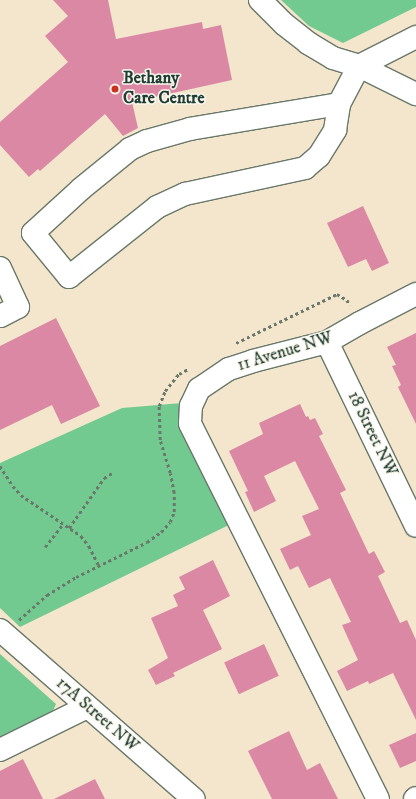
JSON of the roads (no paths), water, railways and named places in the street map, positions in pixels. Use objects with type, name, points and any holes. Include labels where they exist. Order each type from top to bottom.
[{"type":"street","points":[[260,0],[284,24],[308,43],[333,58],[360,66],[416,94]]},
{"type":"street","points":[[339,104],[190,129],[147,141],[130,149],[81,189],[33,233],[69,277],[157,207],[178,197],[185,194],[305,168],[319,156],[335,130],[339,104],[360,66],[416,36]]},
{"type":"street","points":[[0,268],[18,307],[0,316]]},
{"type":"street","name":"11 Avenue NW","points":[[378,799],[190,423],[190,406],[199,389],[229,369],[252,361],[327,342],[416,294]]},
{"type":"street","name":"18 Street NW","points":[[327,342],[416,526]]},
{"type":"street","name":"17A Street NW","points":[[0,630],[194,799]]},
{"type":"street","points":[[0,750],[87,707]]},
{"type":"place","name":"Bethany Care Centre","points":[[115,89]]}]
